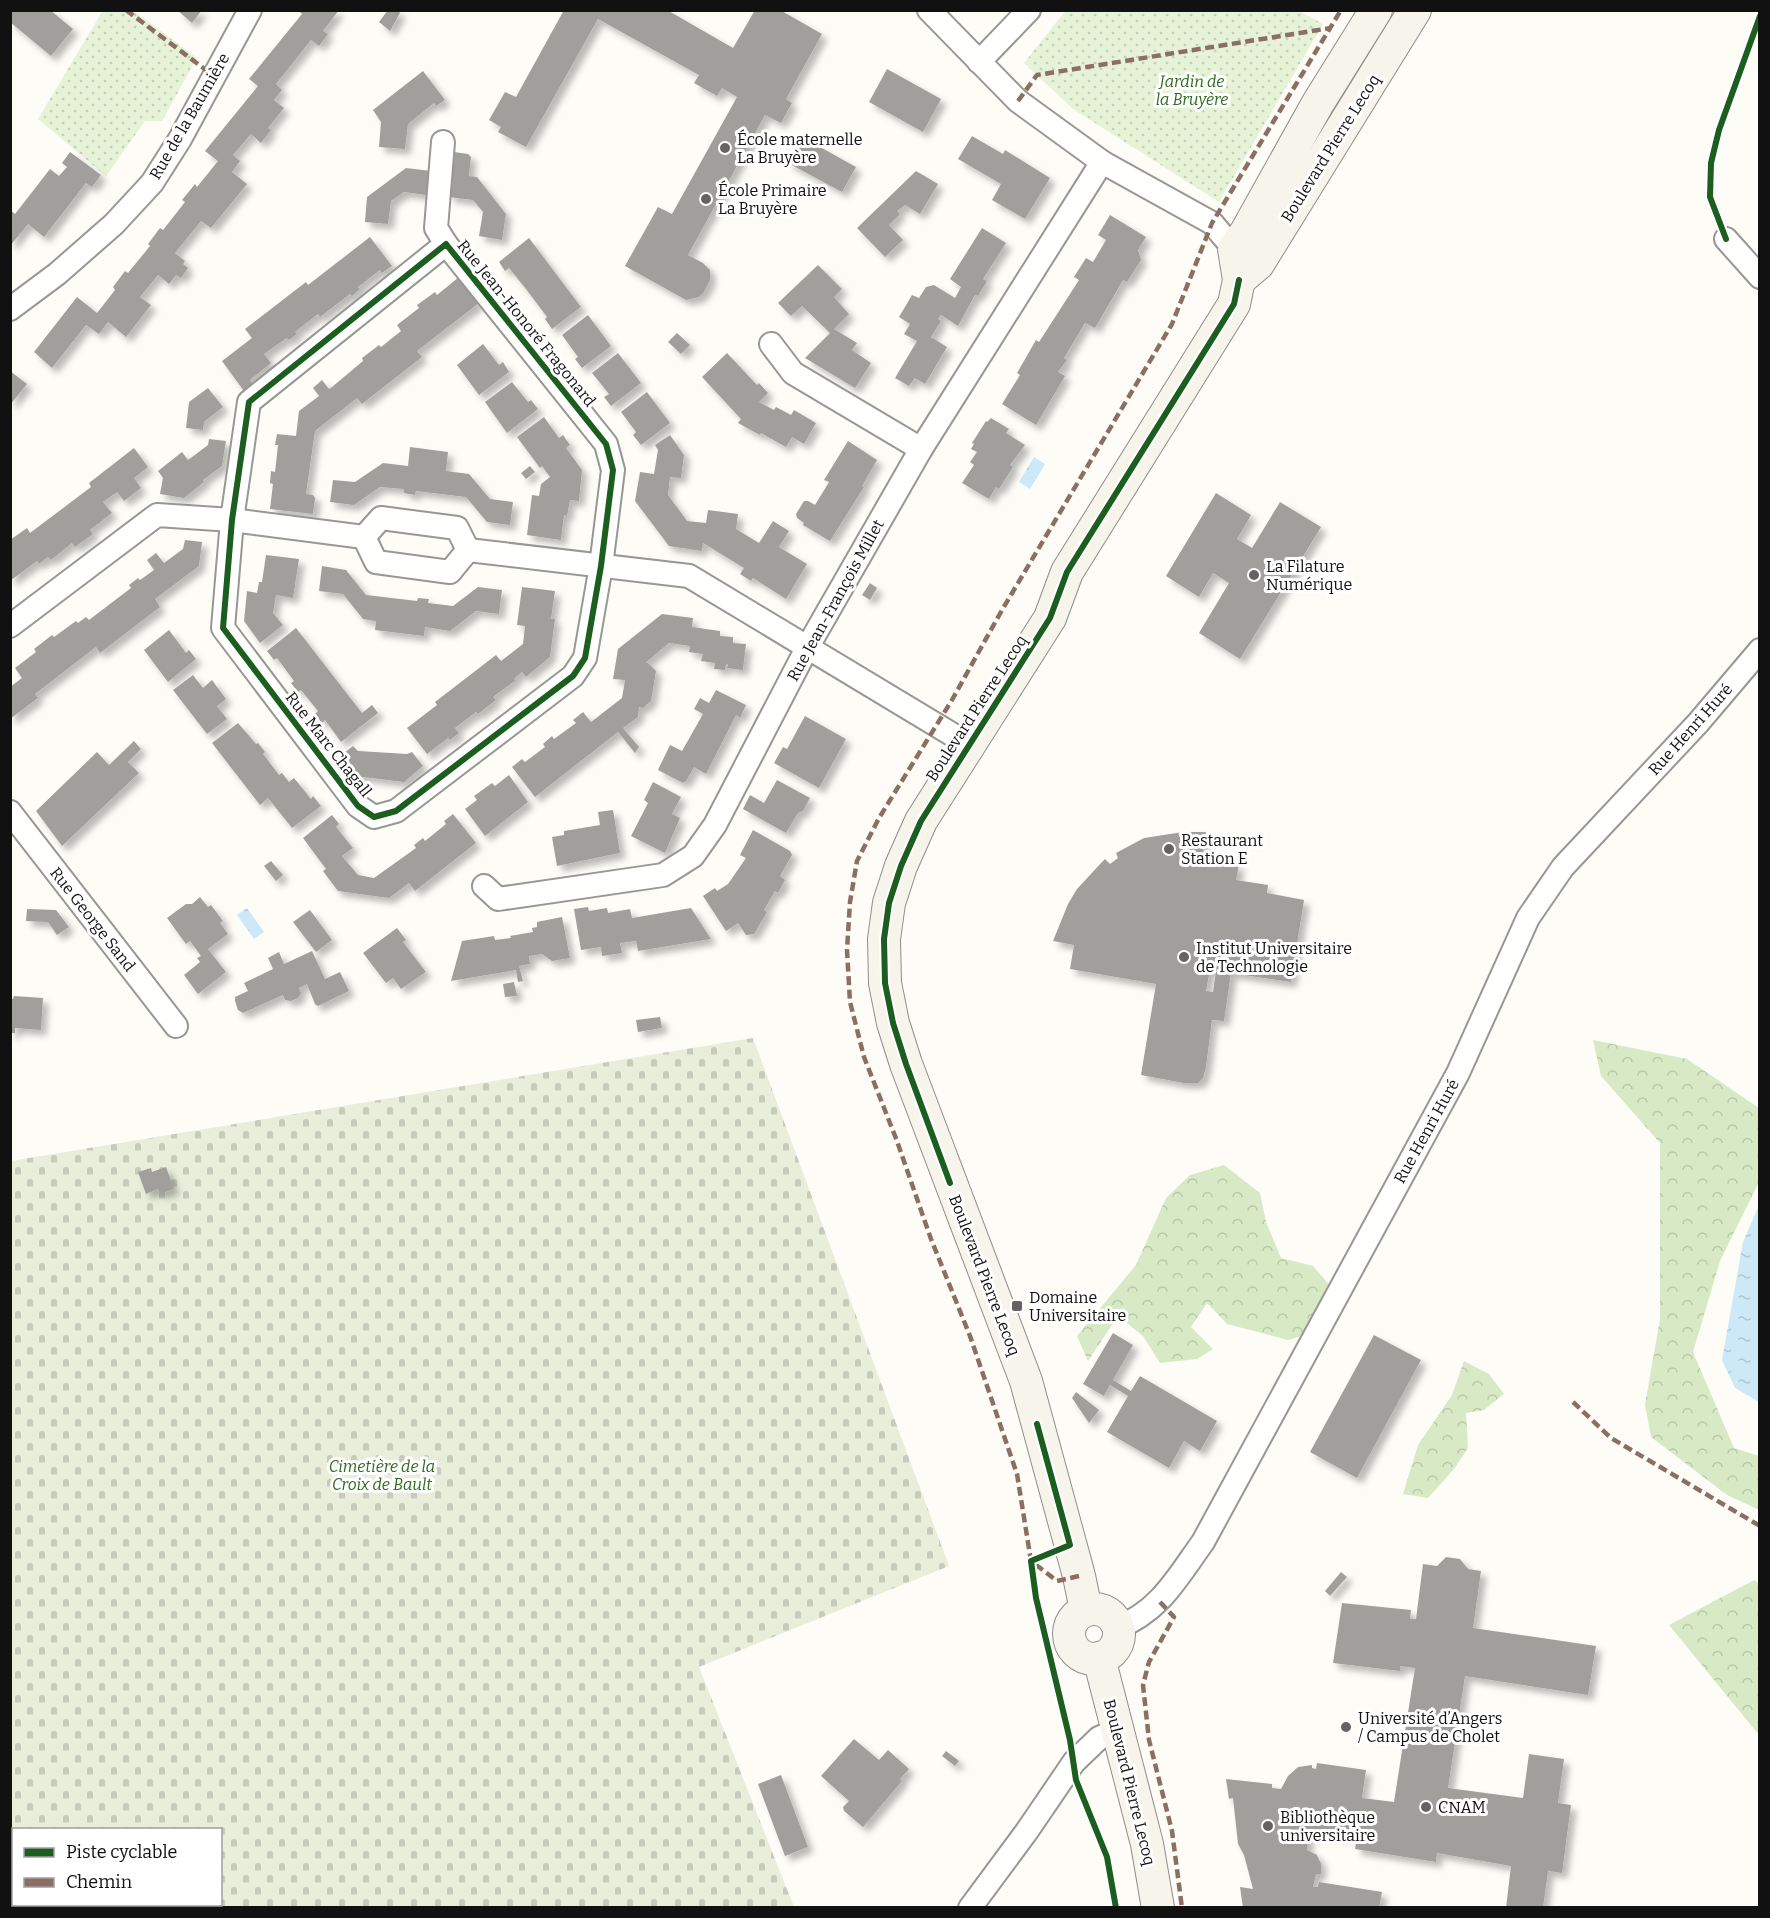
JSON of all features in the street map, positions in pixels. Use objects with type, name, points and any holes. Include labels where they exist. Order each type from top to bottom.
[{"type":"street","name":"Rue de la Baumière","points":[[10,309],[57,274],[105,231],[152,183],[180,139],[250,10]]},
{"type":"street","points":[[929,10],[1018,101],[1102,162],[1212,224],[1233,249]]},
{"type":"street","points":[[979,62],[1029,10]]},
{"type":"street","name":"Boulevard Pierre Lecoq","points":[[1086,1610],[1079,1576],[1026,1381],[906,1064],[893,1023],[885,983],[884,939],[889,903],[901,866],[921,821],[1050,618],[1067,572],[1233,304],[1239,280],[1233,249],[1246,232],[1318,103],[1376,10]]},
{"type":"street","name":"Boulevard Pierre Lecoq","points":[[1239,280],[1258,264],[1414,10]]},
{"type":"street","name":"Rue Jean-Honoré Fragonard","points":[[443,142],[436,228],[606,444],[613,470],[601,566]]},
{"type":"street","name":"Rue Jean-François Millet","points":[[484,886],[498,899],[663,875],[693,856],[716,825],[807,648],[921,449],[1102,162]]},
{"type":"street","points":[[1726,239],[1760,277]]},
{"type":"street","name":"Rue Jean-Honoré Fragonard","points":[[232,520],[249,402],[447,244]]},
{"type":"street","points":[[771,344],[794,373],[921,449]]},
{"type":"street","points":[[10,626],[157,515],[232,520],[364,537]]},
{"type":"street","points":[[364,537],[381,518],[457,528],[468,550]]},
{"type":"street","name":"Rue Marc Chagall","points":[[232,520],[223,628],[358,806],[374,817],[396,811],[573,676],[585,658],[601,566]]},
{"type":"street","points":[[364,537],[376,562],[450,572],[468,550]]},
{"type":"street","points":[[468,550],[689,576],[953,735],[966,748]]},
{"type":"street","name":"Rue Henri Huré","points":[[1118,1628],[1145,1615],[1160,1602],[1203,1542],[1458,1073],[1528,918],[1563,867],[1698,723],[1760,650]]},
{"type":"street","name":"Rue George Sand","points":[[10,812],[176,1026]]},
{"type":"street","points":[[1095,1609],[1109,1614],[1118,1628],[1116,1643],[1106,1655],[1099,1658],[1083,1656],[1071,1644],[1070,1627],[1079,1614],[1086,1610],[1095,1609]]},
{"type":"street","name":"Boulevard Pierre Lecoq","points":[[1099,1658],[1147,1844],[1158,1908]]},
{"type":"street","points":[[970,1908],[1074,1762],[1099,1738],[1118,1730]]},
{"type":"green space","name":"Jardin de la Bruyère","points":[[1066,10],[1299,11],[1323,24],[1219,202],[1073,109],[1024,63]]},
{"type":"green space","points":[[101,11],[134,11],[197,58],[162,121],[145,121],[106,176],[38,119]]},
{"type":"green space","name":"Cimetière de la Croix de Bault","points":[[753,1038],[949,1566],[699,1667],[794,1907],[11,1908],[11,1161]]},
{"type":"green space","points":[[1593,1040],[1687,1059],[1759,1108],[1759,1182],[1720,1261],[1693,1352],[1734,1448],[1759,1456],[1759,1510],[1727,1495],[1651,1437],[1645,1405],[1660,1319],[1660,1143],[1601,1076]]},
{"type":"green space","points":[[1224,1165],[1260,1193],[1266,1222],[1281,1258],[1313,1266],[1332,1288],[1305,1335],[1288,1340],[1227,1324],[1207,1303],[1191,1327],[1213,1349],[1197,1359],[1160,1363],[1143,1336],[1118,1316],[1088,1361],[1077,1336],[1136,1265],[1166,1198],[1190,1175]]},
{"type":"green space","points":[[1464,1361],[1489,1374],[1504,1394],[1484,1410],[1466,1413],[1468,1448],[1454,1469],[1428,1498],[1403,1494],[1418,1445],[1452,1395]]},
{"type":"green space","points":[[1754,1580],[1760,1584],[1759,1735],[1669,1625]]},
{"type":"water","points":[[1034,457],[1045,464],[1030,489],[1019,482]]},
{"type":"water","points":[[247,908],[264,932],[254,939],[237,915]]},
{"type":"water","points":[[1759,1205],[1760,1402],[1735,1388],[1722,1360],[1743,1242]]},
{"type":"building","points":[[10,10],[50,10],[73,29],[51,56],[10,22]]},
{"type":"building","points":[[177,10],[202,10],[192,23]]},
{"type":"building","points":[[298,10],[339,10],[323,31],[328,34],[319,46],[311,40],[276,84],[282,90],[274,100],[284,108],[268,128],[271,130],[261,143],[251,134],[233,155],[240,161],[232,172],[247,184],[211,228],[201,221],[175,253],[185,261],[183,264],[188,268],[181,278],[176,275],[169,284],[158,275],[140,297],[151,305],[126,337],[108,322],[99,334],[86,325],[52,368],[34,352],[77,297],[97,313],[115,290],[113,287],[125,271],[128,273],[150,246],[148,244],[160,228],[163,230],[185,202],[182,200],[195,184],[197,187],[218,161],[205,151],[258,86],[249,79],[302,14]]},
{"type":"building","points":[[388,10],[398,10],[400,13],[390,31],[379,22]]},
{"type":"building","points":[[564,10],[667,10],[733,48],[755,10],[780,10],[822,34],[786,99],[792,103],[781,123],[765,115],[688,255],[703,263],[710,270],[710,280],[699,297],[686,300],[625,266],[658,207],[672,214],[737,97],[722,88],[717,96],[694,83],[699,75],[598,19],[526,147],[498,132],[501,127],[489,120],[505,92],[516,97]]},
{"type":"building","points":[[887,69],[941,99],[923,132],[869,102]]},
{"type":"building","points":[[423,71],[445,100],[436,106],[434,103],[408,124],[405,149],[379,147],[381,122],[373,110]]},
{"type":"building","points":[[972,136],[1003,154],[1005,150],[1050,178],[1025,219],[992,200],[1001,184],[958,159]]},
{"type":"building","points":[[802,137],[856,167],[842,192],[788,163]]},
{"type":"building","points":[[70,152],[101,175],[92,187],[86,183],[44,237],[28,224],[10,246],[10,210],[15,214],[50,169],[59,176],[67,167],[62,163]]},
{"type":"building","points":[[454,152],[468,154],[471,157],[469,176],[477,177],[506,214],[502,240],[479,236],[483,212],[473,200],[448,197]]},
{"type":"building","points":[[406,168],[431,171],[427,195],[404,192],[391,201],[388,224],[365,222],[367,197]]},
{"type":"building","points":[[916,171],[938,184],[920,214],[905,205],[897,211],[900,214],[889,225],[903,240],[885,257],[857,228]]},
{"type":"building","points":[[1110,215],[1146,237],[1138,250],[1141,260],[1127,282],[1123,280],[1095,328],[1085,323],[1064,358],[1067,360],[1058,372],[1065,376],[1036,425],[1002,404],[1020,375],[1017,373],[1036,340],[1039,342],[1079,280],[1074,277],[1086,258],[1093,262],[1106,240],[1098,235]]},
{"type":"building","points":[[982,228],[1006,243],[983,279],[987,281],[978,296],[975,295],[958,326],[941,315],[938,319],[941,321],[931,337],[947,347],[925,384],[915,378],[909,386],[895,378],[917,341],[904,334],[910,324],[899,317],[912,295],[919,298],[926,287],[934,285],[955,298],[961,287],[950,279]]},
{"type":"building","points":[[370,237],[392,266],[382,273],[380,270],[358,287],[360,289],[352,296],[350,294],[320,317],[318,314],[295,332],[297,334],[289,340],[287,338],[264,354],[271,363],[250,380],[253,384],[244,391],[222,361],[252,338],[245,329],[306,282],[308,285]]},
{"type":"building","points":[[529,238],[581,307],[552,329],[545,319],[547,317],[526,289],[509,268],[505,271],[499,262]]},
{"type":"building","points":[[818,265],[842,289],[834,297],[849,314],[834,329],[857,343],[852,350],[871,363],[855,388],[805,358],[830,333],[802,306],[791,316],[778,303]]},
{"type":"building","points":[[459,277],[479,303],[417,351],[422,357],[362,404],[357,398],[315,431],[306,494],[313,495],[315,498],[313,514],[270,509],[273,484],[270,483],[271,471],[275,472],[277,434],[296,436],[299,411],[319,396],[313,388],[322,380],[329,389],[332,387],[363,361],[362,358],[401,331],[397,325],[419,308],[417,305],[435,292],[437,295]]},
{"type":"building","points":[[588,315],[611,346],[582,368],[575,359],[578,357],[562,335]]},
{"type":"building","points":[[677,333],[690,345],[681,354],[668,342]]},
{"type":"building","points":[[483,344],[499,365],[503,362],[509,372],[479,395],[457,365]]},
{"type":"building","points":[[618,353],[641,383],[611,406],[604,397],[609,394],[592,373]]},
{"type":"building","points":[[727,353],[757,385],[759,383],[768,393],[759,402],[791,415],[794,410],[816,423],[804,444],[792,437],[786,447],[738,423],[741,419],[702,377]]},
{"type":"building","points":[[10,371],[27,384],[10,405]]},
{"type":"building","points":[[512,382],[528,402],[531,400],[538,409],[507,433],[485,402]]},
{"type":"building","points":[[208,388],[223,407],[204,422],[203,430],[186,428],[189,402]]},
{"type":"building","points":[[647,392],[670,423],[641,445],[633,435],[636,432],[621,412]]},
{"type":"building","points":[[544,417],[559,438],[563,435],[570,445],[566,448],[582,470],[579,501],[570,500],[567,516],[564,515],[561,540],[527,535],[532,495],[539,496],[541,484],[550,477],[542,466],[540,468],[517,437]]},
{"type":"building","points":[[991,418],[1009,429],[1006,433],[1025,445],[1010,465],[1013,467],[999,489],[996,487],[989,499],[962,483],[974,465],[970,462],[977,452],[971,449],[974,444],[972,443],[986,421]]},
{"type":"building","points":[[670,435],[684,455],[681,478],[670,477],[668,495],[687,521],[706,523],[708,510],[738,514],[736,529],[759,543],[773,521],[789,531],[779,547],[807,564],[786,599],[753,578],[751,581],[740,574],[744,568],[703,543],[702,551],[669,546],[635,501],[640,472],[654,474],[658,450],[655,445]]},
{"type":"building","points":[[209,439],[226,441],[222,466],[184,498],[160,494],[163,478],[158,471],[182,452],[188,460],[208,445]]},
{"type":"building","points":[[848,441],[877,460],[862,486],[864,487],[830,541],[803,525],[804,523],[797,518],[796,514],[804,501],[815,505],[829,482],[824,480]]},
{"type":"building","points":[[410,447],[448,452],[446,471],[469,474],[490,499],[513,502],[510,525],[487,522],[466,497],[416,491],[415,495],[404,493],[404,489],[380,487],[354,505],[330,502],[333,480],[355,482],[383,463],[408,466]]},
{"type":"building","points":[[134,448],[148,467],[134,478],[141,488],[124,501],[117,492],[103,502],[112,513],[90,530],[93,534],[75,547],[72,543],[51,560],[48,557],[39,564],[37,561],[10,581],[10,540],[27,528],[30,533],[91,487],[89,483]]},
{"type":"building","points":[[530,466],[535,472],[526,479],[521,473]]},
{"type":"building","name":"La Filature Numérique","points":[[1216,493],[1251,515],[1237,539],[1252,548],[1280,502],[1321,527],[1240,659],[1199,633],[1229,583],[1213,573],[1199,597],[1166,576]]},
{"type":"building","points":[[185,540],[202,542],[199,566],[155,599],[160,607],[100,653],[96,647],[35,694],[38,698],[10,719],[10,687],[22,678],[15,668],[36,652],[34,649],[52,635],[54,637],[76,621],[78,623],[86,617],[89,620],[131,588],[129,585],[138,578],[140,580],[154,570],[147,560],[156,553],[164,563],[183,549]]},
{"type":"building","points":[[266,555],[299,559],[293,598],[276,595],[273,613],[283,625],[260,643],[244,621],[247,591],[257,593],[259,582],[262,582]]},
{"type":"building","points":[[322,566],[346,570],[366,595],[417,601],[418,598],[429,599],[428,603],[453,606],[478,587],[502,590],[499,614],[476,611],[450,631],[425,627],[424,636],[375,630],[376,621],[363,619],[343,594],[319,591]]},
{"type":"building","points":[[870,583],[877,588],[870,600],[862,595]]},
{"type":"building","points":[[522,587],[555,591],[551,619],[555,619],[550,657],[526,677],[522,672],[514,679],[516,680],[493,697],[496,700],[455,728],[459,733],[450,740],[448,738],[427,754],[407,728],[437,705],[435,702],[496,655],[501,661],[523,644],[525,626],[517,625]]},
{"type":"building","points":[[662,614],[693,618],[692,627],[720,631],[720,636],[733,637],[733,643],[746,644],[743,670],[727,668],[726,664],[725,670],[714,669],[715,663],[701,661],[703,654],[689,652],[690,646],[669,643],[645,663],[656,671],[651,701],[643,708],[639,707],[638,717],[623,728],[639,747],[635,753],[618,732],[535,797],[512,767],[522,759],[525,762],[545,747],[543,744],[552,736],[554,739],[576,723],[573,720],[583,712],[591,722],[622,698],[625,680],[613,679],[618,649]]},
{"type":"building","points":[[296,628],[362,713],[372,705],[378,713],[341,742],[325,720],[322,723],[315,714],[318,711],[301,690],[298,692],[291,683],[294,681],[277,658],[274,660],[267,651]]},
{"type":"building","points":[[169,630],[186,653],[189,650],[196,659],[168,682],[144,650]]},
{"type":"building","points":[[193,675],[203,688],[212,680],[226,699],[217,706],[227,719],[207,734],[173,690]]},
{"type":"building","points":[[716,690],[746,705],[740,718],[736,715],[706,774],[694,767],[683,783],[658,770],[670,745],[682,751],[703,714],[694,709],[700,698],[709,703]]},
{"type":"building","points":[[805,716],[846,739],[819,788],[774,763],[783,747],[787,749]]},
{"type":"building","points":[[238,723],[256,744],[258,743],[265,752],[263,754],[279,775],[282,773],[289,782],[294,778],[311,799],[313,796],[321,806],[292,828],[268,798],[260,805],[212,743]]},
{"type":"building","points":[[134,741],[141,749],[128,762],[139,773],[62,846],[36,811],[97,752],[109,765]]},
{"type":"building","points":[[353,746],[358,751],[407,754],[412,752],[423,766],[404,782],[355,776],[339,757]]},
{"type":"building","points":[[509,775],[528,802],[485,836],[465,809],[477,800],[474,796],[492,783],[495,786]]},
{"type":"building","points":[[777,780],[810,798],[786,833],[743,809],[750,795],[764,803]]},
{"type":"building","points":[[653,782],[681,797],[672,814],[680,818],[665,853],[631,836],[648,803],[644,800]]},
{"type":"building","points":[[613,810],[620,853],[557,866],[552,837],[564,835],[564,831],[600,825],[598,812]]},
{"type":"building","points":[[453,814],[476,843],[415,891],[409,883],[389,898],[338,891],[323,871],[326,869],[303,838],[332,815],[339,824],[336,827],[353,848],[342,856],[358,875],[374,878],[416,848],[414,845],[423,838],[425,841],[446,824],[444,821]]},
{"type":"building","points":[[753,830],[790,851],[792,855],[780,876],[785,880],[778,893],[775,891],[764,910],[767,912],[754,934],[746,935],[738,923],[726,931],[703,896],[715,888],[717,891],[728,884],[746,858],[740,855]]},
{"type":"building","name":"Institut Universitaire de Technologie","points":[[1183,832],[1206,832],[1202,857],[1239,865],[1236,880],[1268,885],[1267,893],[1304,900],[1291,982],[1231,973],[1224,1021],[1212,1020],[1206,1067],[1203,1078],[1198,1083],[1184,1083],[1141,1075],[1156,984],[1070,969],[1074,945],[1053,941],[1068,904],[1077,889],[1105,859],[1110,864],[1118,858],[1116,853],[1144,838]],"holes":[[[1210,969],[1216,971],[1213,992],[1206,991]]]},
{"type":"building","points":[[271,861],[283,875],[276,881],[264,866]]},
{"type":"building","points":[[200,897],[208,907],[211,905],[223,921],[220,923],[228,934],[208,949],[226,972],[198,994],[184,975],[200,962],[197,958],[201,956],[190,941],[186,944],[167,918]]},
{"type":"building","points":[[588,907],[589,911],[607,908],[608,913],[630,909],[632,918],[691,908],[711,939],[638,951],[636,941],[620,943],[622,953],[602,956],[601,947],[581,950],[574,909]]},
{"type":"building","points":[[27,909],[56,910],[69,927],[57,935],[48,922],[26,921]]},
{"type":"building","points":[[310,910],[332,940],[316,952],[293,922]]},
{"type":"building","points":[[562,917],[570,958],[552,961],[542,954],[529,956],[530,964],[519,966],[523,981],[518,982],[516,970],[451,981],[462,941],[494,936],[495,940],[511,938],[510,936],[533,932],[532,928],[537,927],[537,922]]},
{"type":"building","points":[[397,928],[406,940],[403,942],[426,972],[401,989],[393,978],[386,983],[363,953]]},
{"type":"building","points":[[312,951],[325,979],[340,972],[349,991],[318,1006],[307,984],[299,988],[301,993],[298,998],[291,1001],[285,1000],[283,995],[243,1013],[238,1010],[235,997],[248,991],[244,983],[273,969],[268,958],[279,952],[284,964]]},
{"type":"building","points":[[514,982],[517,996],[505,997],[503,984]]},
{"type":"building","points":[[14,996],[43,998],[41,1030],[15,1028],[15,1033],[10,1033],[10,999]]},
{"type":"building","points":[[660,1017],[662,1028],[638,1032],[636,1020]]},
{"type":"building","points":[[166,1167],[174,1189],[160,1194],[158,1189],[146,1194],[138,1172],[151,1168],[152,1172]]},
{"type":"building","points":[[1113,1333],[1133,1345],[1113,1380],[1131,1391],[1140,1376],[1217,1421],[1200,1451],[1184,1441],[1169,1468],[1107,1432],[1128,1396],[1110,1385],[1104,1396],[1083,1384]]},
{"type":"building","points":[[1374,1335],[1421,1360],[1357,1478],[1310,1452]]},
{"type":"building","points":[[1076,1392],[1099,1410],[1089,1423],[1072,1398]]},
{"type":"building","points":[[1446,1557],[1460,1559],[1468,1569],[1481,1571],[1473,1628],[1596,1646],[1588,1695],[1465,1676],[1448,1788],[1523,1798],[1529,1754],[1564,1759],[1558,1803],[1571,1805],[1562,1873],[1548,1871],[1543,1908],[1506,1908],[1511,1866],[1437,1853],[1436,1862],[1355,1849],[1357,1837],[1309,1831],[1307,1850],[1317,1855],[1321,1864],[1321,1874],[1316,1874],[1313,1887],[1318,1887],[1319,1882],[1382,1892],[1379,1908],[1243,1908],[1240,1887],[1253,1889],[1244,1855],[1238,1844],[1233,1798],[1229,1799],[1226,1779],[1272,1784],[1272,1788],[1281,1789],[1288,1776],[1298,1767],[1312,1765],[1312,1768],[1316,1769],[1317,1763],[1366,1770],[1362,1798],[1394,1802],[1415,1668],[1400,1666],[1400,1671],[1333,1663],[1342,1603],[1411,1610],[1410,1619],[1416,1619],[1423,1564],[1437,1566]]},
{"type":"building","points":[[1341,1572],[1347,1577],[1330,1596],[1325,1591]]},
{"type":"building","points":[[854,1739],[879,1760],[888,1750],[909,1769],[900,1779],[902,1781],[863,1827],[844,1811],[843,1807],[849,1801],[821,1776]]},
{"type":"building","points":[[946,1751],[959,1761],[955,1766],[942,1756]]},
{"type":"building","points":[[781,1775],[808,1847],[785,1856],[758,1784]]},
{"type":"marked path","points":[[126,10],[214,76]]},
{"type":"marked path","points":[[1079,1576],[1057,1581],[1031,1561],[1017,1474],[970,1336],[931,1239],[897,1141],[864,1057],[850,1002],[847,950],[850,902],[857,861],[879,818],[952,700],[1002,610],[1172,324],[1212,223],[1341,10]]},
{"type":"marked path","points":[[1018,101],[1037,75],[1331,28]]},
{"type":"marked path","points":[[1573,1402],[1611,1438],[1760,1526]]},
{"type":"marked path","points":[[1160,1602],[1174,1617],[1149,1662],[1143,1685],[1149,1740],[1172,1831],[1182,1908]]},
{"type":"cycle path","points":[[1726,239],[1710,197],[1711,163],[1719,130],[1760,16]]},
{"type":"cycle path","points":[[446,244],[606,444],[613,470],[601,566],[585,658],[573,676],[396,811],[374,817],[358,806],[223,628],[232,520],[249,402],[446,244]]},
{"type":"cycle path","points":[[950,1183],[893,1023],[885,983],[884,939],[889,903],[901,866],[921,821],[1050,618],[1067,572],[1234,304],[1239,280]]},
{"type":"cycle path","points":[[1037,1424],[1070,1545],[1031,1561],[1036,1598],[1070,1740],[1076,1780],[1107,1857],[1116,1908]]},
{"type":"place","name":"École maternelle La Bruyère","points":[[725,148]]},
{"type":"place","name":"École Primaire La Bruyère","points":[[706,199]]},
{"type":"place","name":"La Filature Numérique","points":[[1254,575]]},
{"type":"place","name":"Restaurant Station E","points":[[1169,849]]},
{"type":"place","name":"Institut Universitaire de Technologie","points":[[1184,957]]},
{"type":"place","name":"Domaine Universitaire","points":[[1017,1306]]},
{"type":"place","name":"Université d’Angers / Campus de Cholet","points":[[1346,1727]]},
{"type":"place","name":"CNAM","points":[[1426,1807]]},
{"type":"place","name":"Bibliothèque universitaire","points":[[1268,1826]]}]
